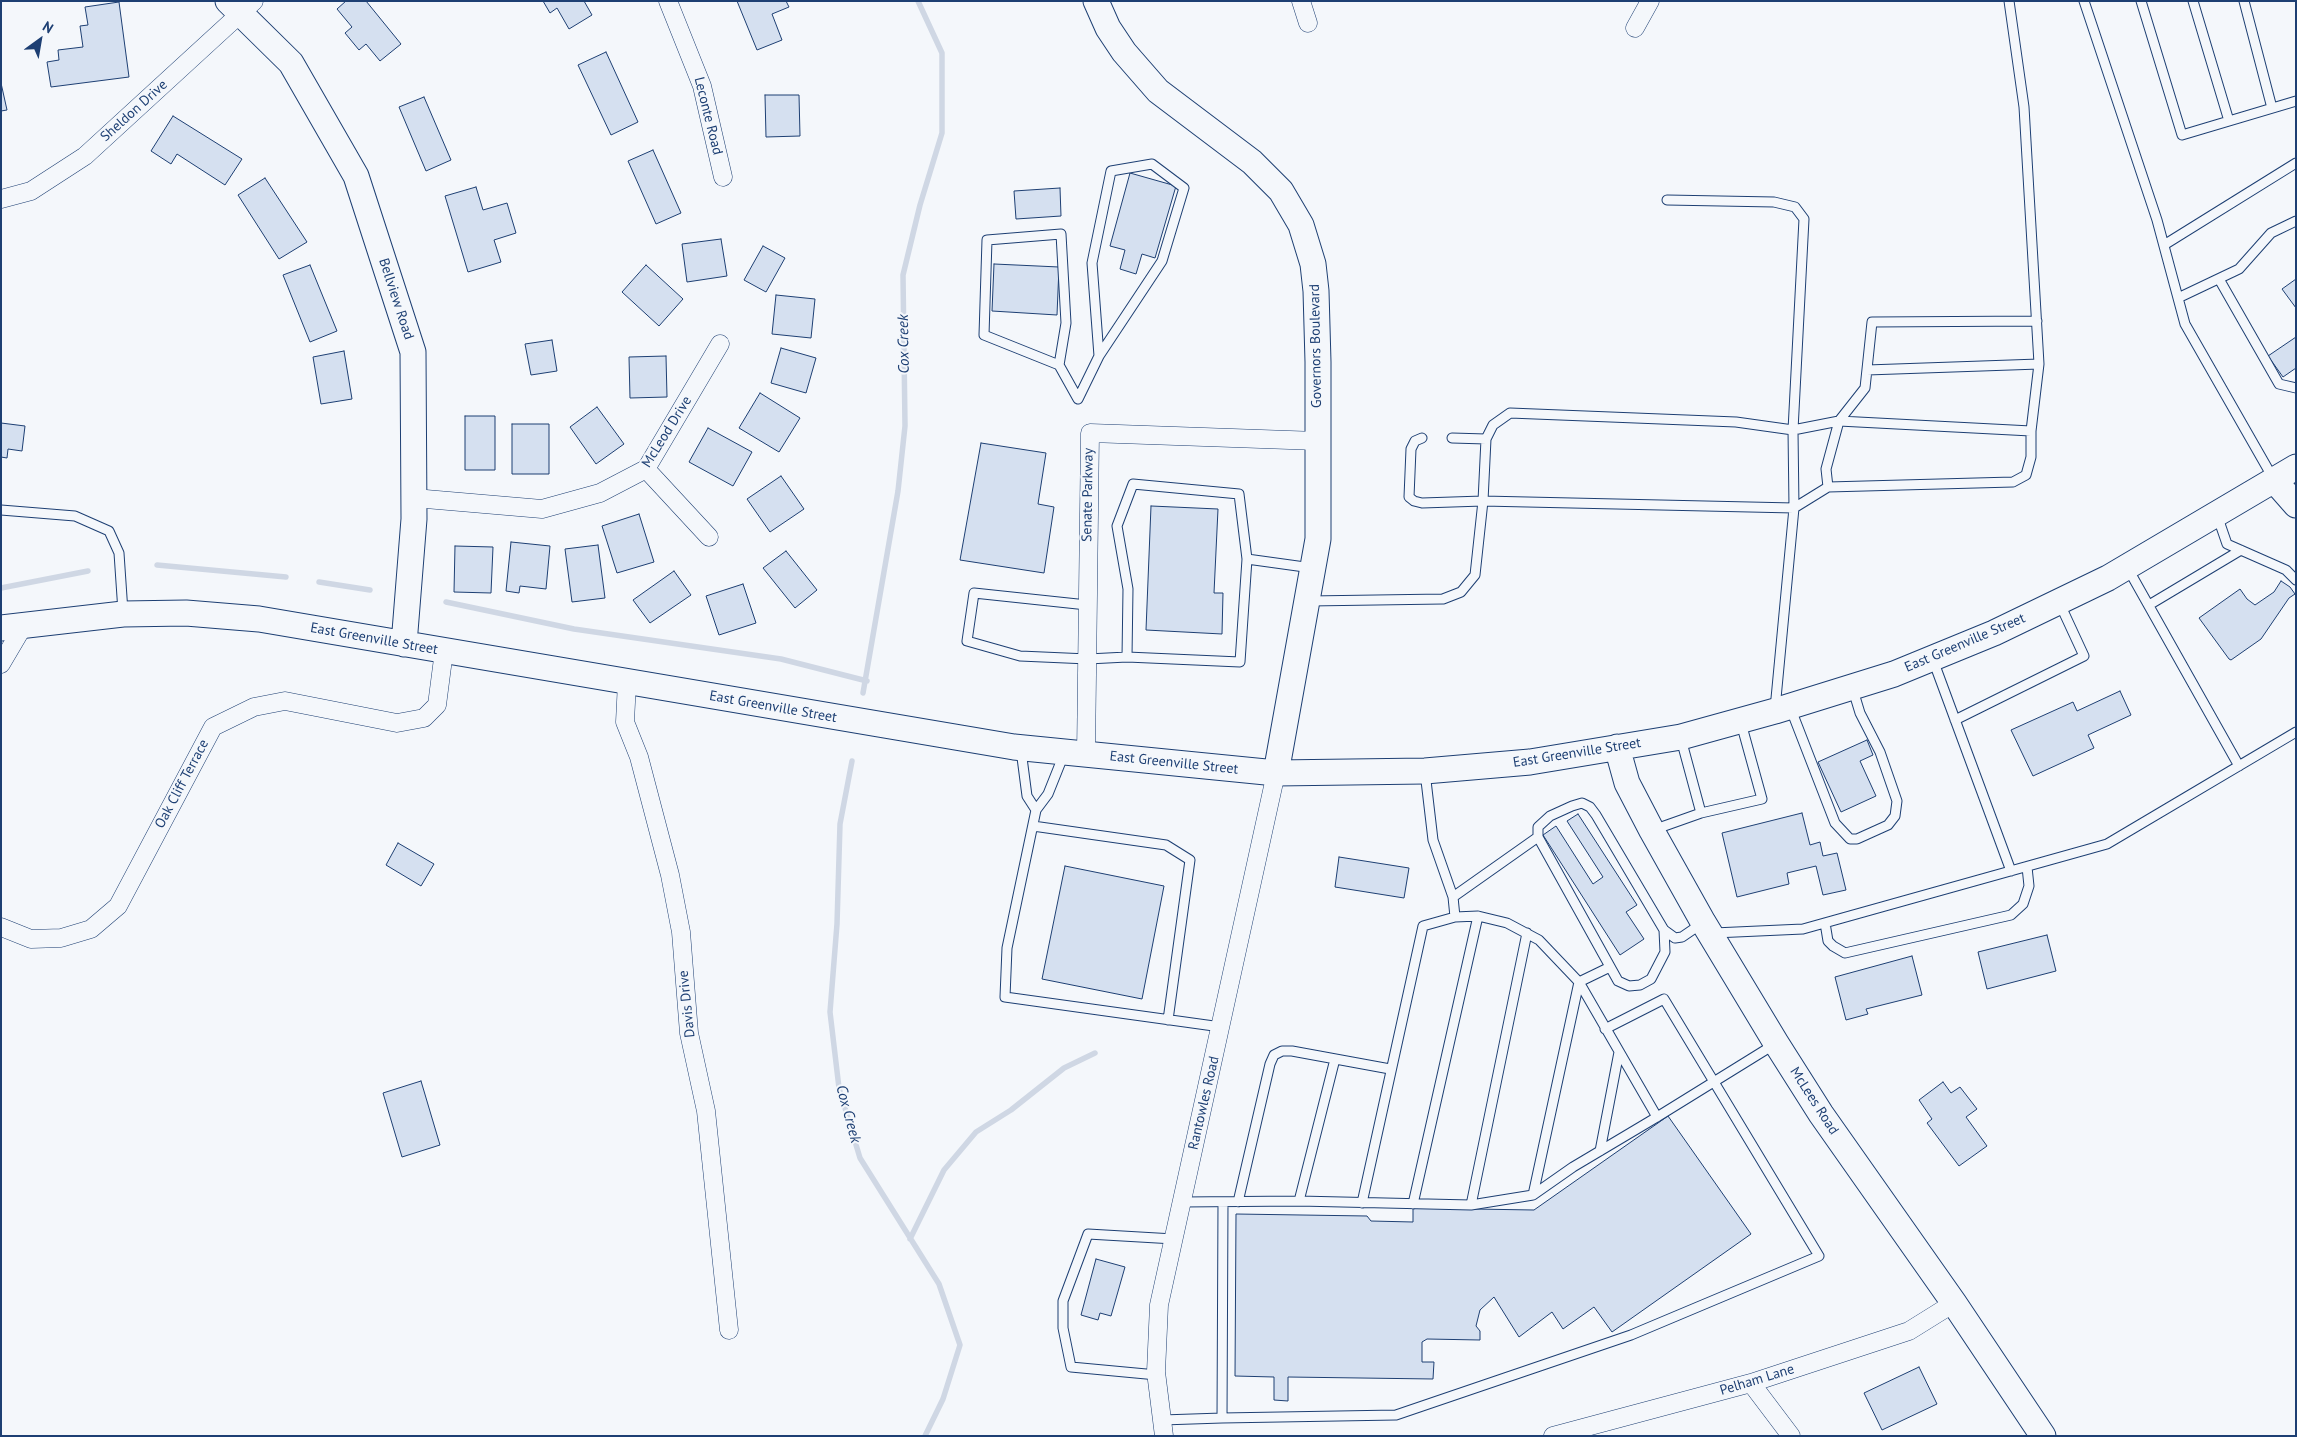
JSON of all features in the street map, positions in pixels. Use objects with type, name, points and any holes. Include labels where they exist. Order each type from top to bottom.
[{"type":"street","name":"Leconte Road","points":[[668,1],[702,86],[723,177]]},
{"type":"street","name":"Governors Boulevard","points":[[1096,1],[1108,28],[1140,72],[1177,107],[1263,172],[1281,192],[1298,219],[1308,243],[1316,291],[1318,539],[1276,773]]},
{"type":"street","points":[[1301,1],[1308,23]]},
{"type":"street","points":[[1635,28],[1650,1]]},
{"type":"street","name":"Sheldon Drive","points":[[1,199],[31,191],[85,156],[241,5]]},
{"type":"street","name":"Bellview Road","points":[[241,5],[291,63],[356,176],[413,352],[414,498],[404,644]]},
{"type":"street","name":"McLeod Drive","points":[[414,498],[542,509],[600,493],[646,469],[720,344]]},
{"type":"street","name":"Senate Parkway","points":[[1075,753],[1088,659],[1090,433],[1318,441]]},
{"type":"street","name":"East Greenville Street","points":[[13,626],[123,614],[186,613],[259,620],[1020,748],[1276,773],[1425,771],[1530,762],[1681,736],[1782,709],[1933,659],[2059,602],[2127,567],[2296,467]]},
{"type":"street","points":[[646,469],[709,537]]},
{"type":"street","points":[[2274,480],[2296,505]]},
{"type":"street","points":[[1,664],[13,626]]},
{"type":"street","name":"Oak Cliff Terrace","points":[[1,926],[31,939],[61,938],[91,930],[118,906],[212,727],[254,707],[284,701],[397,723],[424,718],[437,705],[444,651]]},
{"type":"street","name":"Davis Drive","points":[[627,682],[625,722],[639,757],[670,875],[681,932],[689,1033],[706,1110],[729,1330]]},
{"type":"street","name":"McLees Road","points":[[1616,747],[1627,783],[1652,831],[1776,1043],[1822,1114],[1954,1303],[2043,1436]]},
{"type":"street","name":"Rantowles Road","points":[[1163,1428],[1157,1375],[1159,1305],[1276,773]]},
{"type":"street","name":"Pelham Lane","points":[[1552,1436],[1751,1384],[1909,1331],[1954,1303]]},
{"type":"street","points":[[1751,1384],[1791,1436]]},
{"type":"lane","points":[[1422,438],[1415,441],[1411,449],[1409,497],[1414,501],[1794,508],[1828,486],[2013,482],[2026,475],[2031,457],[2031,431],[2038,364],[2037,321],[2024,107],[2009,1]]},
{"type":"lane","points":[[2084,1],[2164,245],[2185,324],[2274,480]]},
{"type":"lane","points":[[2141,1],[2182,135],[2296,101]]},
{"type":"lane","points":[[2193,1],[2230,120]]},
{"type":"lane","points":[[2244,1],[2272,108]]},
{"type":"lane","points":[[2164,245],[2296,163]]},
{"type":"lane","points":[[1059,365],[984,335],[987,240],[1061,234],[1066,323],[1059,365],[1078,399],[1099,356],[1162,261],[1184,188],[1152,164],[1111,171],[1092,263],[1099,356]]},
{"type":"lane","points":[[1666,200],[1774,202],[1795,207],[1804,220],[1793,430],[1794,508],[1782,709],[1836,823],[1850,840],[1857,839],[1888,825],[1895,816],[1896,800],[1880,752],[1860,712],[1852,687]]},
{"type":"lane","points":[[2178,298],[2239,269],[2271,233],[2296,221]]},
{"type":"lane","points":[[2219,279],[2278,384],[2296,388]]},
{"type":"lane","points":[[1828,486],[1826,469],[1839,421],[1865,388],[1872,322],[2037,321]]},
{"type":"lane","points":[[1867,370],[2038,364]]},
{"type":"lane","points":[[1307,601],[1443,599],[1461,592],[1475,575],[1483,501],[1486,439],[1493,426],[1510,413],[1736,422],[1793,430],[1839,421],[2031,431]]},
{"type":"lane","points":[[1452,438],[1486,439]]},
{"type":"lane","points":[[1088,605],[974,593],[968,641],[1020,656],[1088,659],[1128,657],[1240,662],[1247,559],[1239,494],[1133,484],[1116,526],[1128,589],[1128,657]]},
{"type":"lane","points":[[1,510],[75,516],[109,531],[119,553],[123,614]]},
{"type":"lane","points":[[2216,514],[2227,544],[2286,570],[2296,580]]},
{"type":"lane","points":[[2149,605],[2241,550]]},
{"type":"lane","points":[[1247,559],[1312,568]]},
{"type":"lane","points":[[2127,567],[2239,766]]},
{"type":"lane","points":[[1955,720],[2084,656],[2059,602]]},
{"type":"lane","points":[[1933,659],[2010,871]]},
{"type":"lane","points":[[1652,831],[1701,813],[1762,799],[1740,720]]},
{"type":"lane","points":[[1664,930],[1665,952],[1651,979],[1640,985],[1629,986],[1618,980],[1538,837],[1538,827],[1550,816],[1582,803],[1590,807],[1664,930],[1675,938],[1707,927],[1803,929],[2107,844],[2296,732]]},
{"type":"lane","points":[[1681,736],[1701,813]]},
{"type":"lane","points":[[1020,748],[1027,796],[1036,810]]},
{"type":"lane","points":[[1075,753],[1036,810],[1007,948],[1005,997],[1221,1027]]},
{"type":"lane","points":[[1425,771],[1433,840],[1453,897],[1456,917]]},
{"type":"lane","points":[[1033,826],[1166,845],[1190,860],[1168,1020]]},
{"type":"lane","points":[[1453,897],[1538,837]]},
{"type":"lane","points":[[1825,923],[1828,941],[1846,953],[2011,915],[2023,904],[2029,886],[2027,867]]},
{"type":"lane","points":[[1413,1204],[1478,916]]},
{"type":"lane","points":[[1362,1203],[1422,926],[1456,917],[1478,916],[1507,922],[1539,940],[1579,982],[1657,1117]]},
{"type":"lane","points":[[1471,1205],[1526,934]]},
{"type":"lane","points":[[1579,982],[1610,967]]},
{"type":"lane","points":[[1533,1195],[1579,982]]},
{"type":"lane","points":[[1163,1428],[1222,1418],[1396,1415],[1632,1335],[1819,1256],[1664,999],[1605,1029]]},
{"type":"lane","points":[[1182,1202],[1299,1201],[1471,1205],[1533,1195],[1573,1166],[1657,1117],[1776,1043]]},
{"type":"lane","points":[[1238,1202],[1270,1064],[1274,1055],[1282,1050],[1390,1069]]},
{"type":"lane","points":[[1600,1151],[1619,1052]]},
{"type":"lane","points":[[1299,1201],[1335,1059]]},
{"type":"lane","points":[[1222,1418],[1223,1202]]},
{"type":"lane","points":[[1157,1375],[1072,1367],[1063,1328],[1063,1301],[1088,1234],[1174,1239]]},
{"type":"building","points":[[346,1],[366,1],[401,44],[380,61],[366,44],[359,50],[345,33],[352,27],[337,9]]},
{"type":"building","points":[[543,1],[584,1],[592,15],[569,29],[557,8],[550,13]]},
{"type":"building","points":[[737,1],[786,1],[789,7],[772,14],[782,40],[757,50]]},
{"type":"building","points":[[119,2],[129,77],[51,87],[47,62],[59,60],[58,50],[83,47],[80,26],[88,25],[85,7]]},
{"type":"building","points":[[606,52],[638,122],[611,135],[578,65]]},
{"type":"building","points":[[1,83],[7,110],[1,111]]},
{"type":"building","points":[[765,95],[799,95],[800,136],[766,137]]},
{"type":"building","points":[[424,97],[451,160],[426,171],[399,107]]},
{"type":"building","points":[[173,116],[242,159],[225,185],[177,154],[171,164],[151,151]]},
{"type":"building","points":[[653,150],[681,213],[656,224],[628,161]]},
{"type":"building","points":[[1130,173],[1176,186],[1155,258],[1142,254],[1136,274],[1120,269],[1125,250],[1110,246]]},
{"type":"building","points":[[265,178],[307,242],[279,259],[238,195]]},
{"type":"building","points":[[476,187],[483,210],[507,203],[516,233],[494,240],[501,262],[468,272],[445,196]]},
{"type":"building","points":[[1060,188],[1061,216],[1016,219],[1014,191]]},
{"type":"building","points":[[721,239],[727,276],[687,282],[682,244]]},
{"type":"building","points":[[763,246],[785,258],[766,292],[744,280]]},
{"type":"building","points":[[994,264],[1059,267],[1057,315],[992,311]]},
{"type":"building","points":[[310,265],[337,331],[310,342],[283,275]]},
{"type":"building","points":[[646,265],[683,299],[659,326],[622,292]]},
{"type":"building","points":[[2296,279],[2296,308],[2282,289]]},
{"type":"building","points":[[776,295],[815,299],[811,338],[772,334]]},
{"type":"building","points":[[2296,337],[2296,368],[2283,377],[2268,356]]},
{"type":"building","points":[[552,340],[557,371],[531,375],[525,344]]},
{"type":"building","points":[[781,348],[816,358],[806,393],[771,383]]},
{"type":"building","points":[[344,351],[352,399],[321,404],[313,357]]},
{"type":"building","points":[[666,356],[667,397],[630,398],[629,357]]},
{"type":"building","points":[[760,393],[800,418],[779,452],[739,428]]},
{"type":"building","points":[[597,407],[624,444],[596,464],[570,427]]},
{"type":"building","points":[[465,416],[495,416],[495,470],[465,470]]},
{"type":"building","points":[[1,423],[25,426],[22,451],[8,449],[7,458],[1,457]]},
{"type":"building","points":[[512,424],[549,424],[549,474],[512,474]]},
{"type":"building","points":[[708,428],[752,452],[733,486],[689,462]]},
{"type":"building","points":[[981,443],[1046,453],[1038,504],[1054,507],[1044,573],[960,560]]},
{"type":"building","points":[[781,476],[804,509],[770,532],[747,499]]},
{"type":"building","points":[[1151,506],[1218,509],[1214,593],[1223,593],[1222,634],[1146,630]]},
{"type":"building","points":[[639,514],[654,562],[617,573],[602,526]]},
{"type":"building","points":[[511,542],[550,546],[546,589],[520,586],[519,593],[506,591]]},
{"type":"building","points":[[598,545],[605,598],[572,602],[565,549]]},
{"type":"building","points":[[455,546],[493,547],[491,593],[454,592]]},
{"type":"building","points":[[786,551],[817,590],[795,608],[763,568]]},
{"type":"building","points":[[674,571],[691,595],[650,623],[633,600]]},
{"type":"building","points":[[2281,581],[2290,587],[2295,594],[2289,598],[2261,639],[2231,660],[2229,659],[2199,618],[2240,589],[2247,599],[2255,605],[2274,592]]},
{"type":"building","points":[[743,584],[756,623],[719,635],[706,596]]},
{"type":"building","points":[[2120,691],[2131,715],[2088,735],[2094,748],[2033,776],[2011,730],[2073,702],[2077,711]]},
{"type":"building","points":[[1867,740],[1873,755],[1860,761],[1876,796],[1841,812],[1818,762]]},
{"type":"building","points":[[1802,813],[1810,845],[1820,842],[1823,856],[1837,853],[1846,890],[1823,895],[1816,866],[1787,873],[1789,884],[1737,897],[1722,833]]},
{"type":"building","points":[[1578,814],[1637,905],[1626,912],[1644,939],[1620,955],[1543,835],[1556,826],[1593,884],[1603,877],[1567,821]]},
{"type":"building","points":[[398,843],[434,864],[421,886],[386,865]]},
{"type":"building","points":[[1339,857],[1409,868],[1404,898],[1335,887]]},
{"type":"building","points":[[1065,866],[1164,886],[1142,999],[1042,979]]},
{"type":"building","points":[[2047,935],[2056,971],[1987,989],[1978,952]]},
{"type":"building","points":[[1912,956],[1922,995],[1866,1009],[1868,1014],[1846,1020],[1835,977]]},
{"type":"building","points":[[421,1081],[440,1145],[402,1157],[383,1093]]},
{"type":"building","points":[[1943,1082],[1951,1093],[1960,1087],[1977,1109],[1966,1117],[1987,1146],[1959,1166],[1927,1123],[1932,1119],[1919,1100]]},
{"type":"building","points":[[1668,1116],[1751,1234],[1612,1332],[1594,1307],[1563,1329],[1552,1312],[1519,1337],[1494,1297],[1480,1310],[1476,1326],[1480,1331],[1480,1340],[1427,1339],[1422,1342],[1422,1362],[1434,1362],[1433,1379],[1288,1377],[1288,1401],[1274,1400],[1274,1377],[1235,1376],[1236,1214],[1367,1216],[1371,1221],[1413,1222],[1413,1208],[1534,1210]]},
{"type":"building","points":[[1096,1259],[1125,1267],[1111,1316],[1100,1313],[1098,1320],[1081,1315]]},
{"type":"building","points":[[1919,1367],[1937,1404],[1882,1430],[1864,1393]]},
{"type":"waterway","name":"Cox Creek","points":[[863,693],[898,491],[905,426],[903,275],[920,205],[942,133],[942,53],[918,1]]},
{"type":"waterway","points":[[157,565],[286,577]]},
{"type":"waterway","points":[[1,588],[88,571]]},
{"type":"waterway","points":[[319,582],[370,590]]},
{"type":"waterway","points":[[446,602],[574,629],[781,659],[867,681]]},
{"type":"waterway","name":"Cox Creek","points":[[852,761],[840,824],[837,924],[830,1012],[839,1088],[860,1158],[939,1284],[960,1345],[943,1399],[925,1436]]},
{"type":"waterway","points":[[910,1239],[944,1170],[976,1132],[1011,1110],[1064,1068],[1095,1053]]}]
